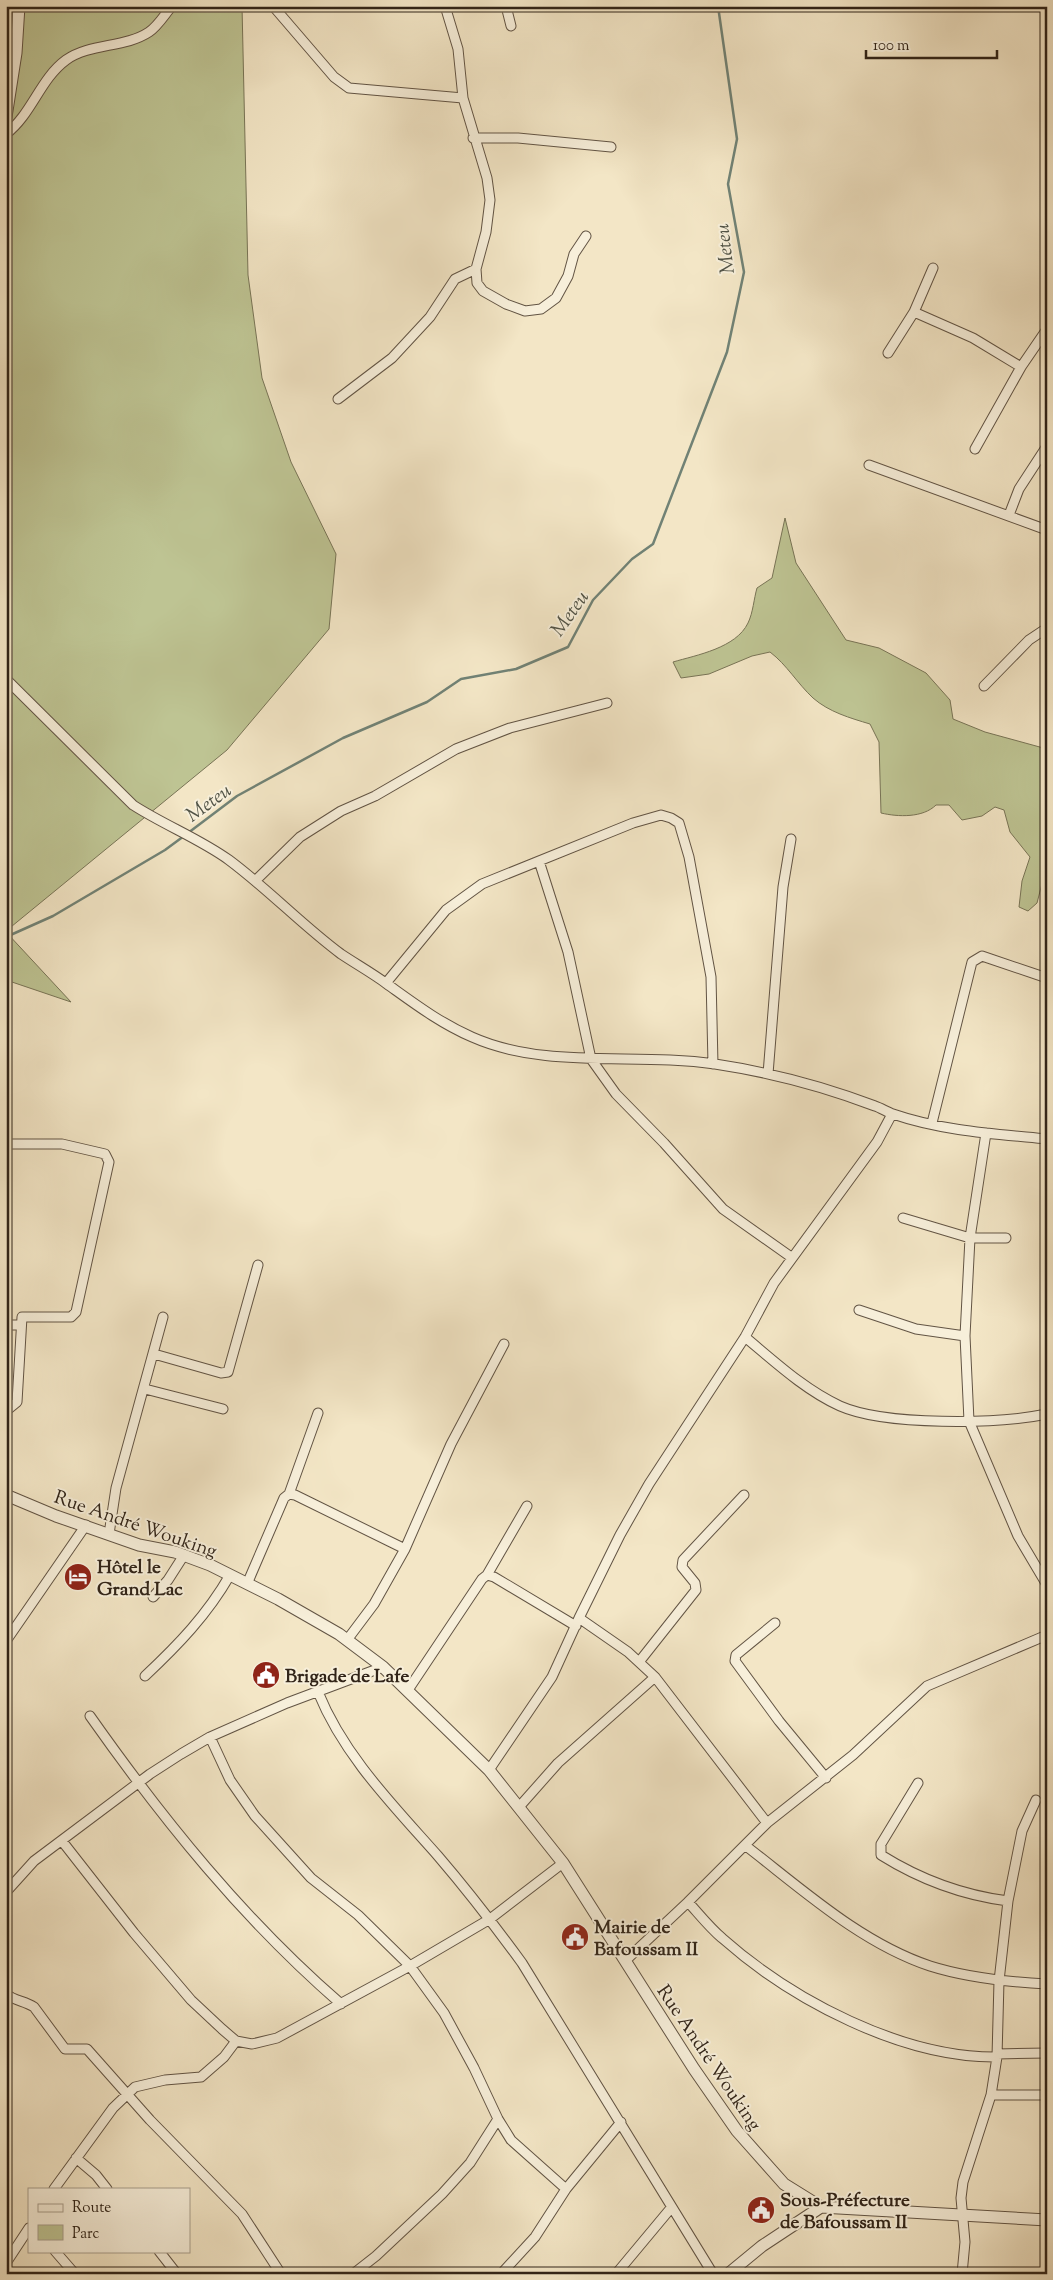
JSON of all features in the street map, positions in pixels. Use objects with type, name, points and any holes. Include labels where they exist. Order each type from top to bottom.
[{"type":"street","points":[[6,117],[11,99],[19,6]]},
{"type":"street","points":[[6,134],[21,118],[58,67],[68,59],[105,46],[136,38],[151,31],[172,6]]},
{"type":"street","points":[[273,6],[334,77],[349,88],[463,98]]},
{"type":"street","points":[[445,6],[458,49],[463,98],[487,178],[490,200],[486,232],[476,269],[477,283],[483,291],[506,304],[525,311],[541,309],[556,298],[568,276],[574,254],[586,236]]},
{"type":"street","points":[[506,6],[511,26]]},
{"type":"street","points":[[474,138],[518,138],[611,148]]},
{"type":"street","points":[[888,353],[914,312],[933,268]]},
{"type":"street","points":[[338,399],[392,358],[430,317],[456,279],[476,269]]},
{"type":"street","points":[[914,312],[973,338],[1021,367]]},
{"type":"street","points":[[975,449],[1021,367],[1047,328]]},
{"type":"street","points":[[1009,516],[1019,489],[1047,446]]},
{"type":"street","points":[[869,465],[1047,530]]},
{"type":"street","points":[[984,686],[1029,640],[1047,628]]},
{"type":"street","points":[[6,679],[134,805],[155,819],[228,859],[340,953],[386,983],[425,1013],[475,1038],[504,1049],[591,1059],[630,1057],[714,1064],[768,1074],[876,1106],[892,1114],[986,1133],[1047,1139]]},
{"type":"street","points":[[254,881],[300,838],[341,811],[375,796],[456,749],[510,728],[607,704]]},
{"type":"street","points":[[386,983],[446,910],[482,884],[633,823],[661,815],[679,823],[689,857],[711,977],[714,1064]]},
{"type":"street","points":[[768,1074],[783,887],[791,839]]},
{"type":"street","points":[[539,861],[568,952],[591,1059],[616,1094],[664,1143],[723,1209],[790,1257]]},
{"type":"street","points":[[932,1123],[972,962],[982,956],[1047,978]]},
{"type":"street","points":[[489,1770],[552,1677],[620,1535],[649,1484],[745,1337],[790,1257],[877,1142],[892,1114]]},
{"type":"street","points":[[986,1133],[970,1238],[965,1336],[969,1421],[1018,1536],[1047,1585]]},
{"type":"street","points":[[6,1144],[62,1144],[105,1154],[108,1162],[74,1316],[24,1316],[21,1319],[17,1402],[6,1411]]},
{"type":"street","points":[[902,1218],[970,1238],[1006,1238]]},
{"type":"street","points":[[154,1354],[221,1372],[228,1372],[258,1265]]},
{"type":"street","points":[[859,1310],[916,1329],[965,1336]]},
{"type":"street","points":[[109,1534],[116,1488],[163,1317]]},
{"type":"street","points":[[6,1324],[21,1325]]},
{"type":"street","points":[[745,1337],[786,1372],[840,1406],[866,1415],[969,1421],[1024,1418],[1047,1414]]},
{"type":"street","points":[[347,1640],[374,1604],[405,1549],[451,1444],[504,1344]]},
{"type":"street","points":[[144,1389],[223,1409]]},
{"type":"street","points":[[247,1584],[284,1498],[289,1494],[318,1413]]},
{"type":"street","points":[[289,1494],[295,1495],[405,1549]]},
{"type":"street","name":"Rue André Wouking","points":[[6,1495],[56,1516],[109,1534],[139,1544],[184,1555],[230,1575],[347,1640],[383,1667],[489,1770],[519,1807],[562,1863],[694,2069],[737,2131],[784,2184],[821,2207],[965,2217],[1047,2220]]},
{"type":"street","points":[[639,1662],[696,1590],[695,1583],[682,1567],[683,1560],[744,1495]]},
{"type":"street","points":[[408,1690],[482,1578],[487,1575],[527,1506]]},
{"type":"street","points":[[6,1642],[86,1525]]},
{"type":"street","points":[[153,1597],[168,1580],[184,1555]]},
{"type":"street","points":[[145,1676],[192,1630],[214,1603],[230,1575]]},
{"type":"street","points":[[487,1575],[577,1622],[628,1652],[655,1677],[767,1823]]},
{"type":"street","points":[[775,1623],[736,1655],[735,1661],[778,1722],[826,1778]]},
{"type":"street","points":[[625,1961],[746,1846],[767,1823],[826,1778],[927,1686],[1047,1635]]},
{"type":"street","points":[[6,1892],[34,1861],[150,1774],[210,1737],[383,1667]]},
{"type":"street","points":[[519,1807],[558,1763],[655,1677]]},
{"type":"street","points":[[318,1692],[324,1707],[370,1780],[490,1919],[522,1963],[621,2122],[670,2208],[712,2274]]},
{"type":"street","points":[[90,1716],[138,1784],[187,1845],[263,1932],[298,1967],[340,2004]]},
{"type":"street","points":[[210,1737],[230,1780],[255,1816],[311,1878],[358,1915],[410,1966],[444,2013],[498,2119],[511,2140],[566,2189]]},
{"type":"street","points":[[918,1783],[881,1844],[881,1855],[928,1882],[978,1897],[1008,1901]]},
{"type":"street","points":[[962,2274],[965,2217],[962,2198],[963,2182],[991,2095],[997,2055],[999,1981],[1008,1901],[1022,1830],[1036,1800]]},
{"type":"street","points":[[62,1841],[134,1933],[191,2000],[236,2040],[252,2044],[264,2042],[410,1966],[490,1919],[562,1863]]},
{"type":"street","points":[[746,1846],[876,1942],[931,1966],[999,1981],[1047,1984]]},
{"type":"street","points":[[688,1902],[722,1938],[767,1973],[821,2008],[858,2025],[904,2041],[952,2054],[1047,2053]]},
{"type":"street","points":[[6,1994],[13,1999],[28,2003],[34,2007],[65,2049],[87,2049],[127,2094],[242,2214],[281,2274]]},
{"type":"street","points":[[55,2188],[113,2108],[135,2087],[148,2083],[201,2077],[224,2057],[236,2040]]},
{"type":"street","points":[[991,2095],[1047,2095]]},
{"type":"street","points":[[353,2274],[376,2256],[442,2194],[470,2163],[498,2119]]},
{"type":"street","points":[[501,2274],[535,2237],[566,2189],[621,2122]]},
{"type":"street","points":[[76,2158],[96,2175],[106,2188]]},
{"type":"street","points":[[728,2274],[762,2246],[821,2207]]},
{"type":"street","points":[[616,2274],[670,2208]]},
{"type":"street","points":[[6,2263],[28,2230]]},
{"type":"street","points":[[56,2252],[75,2274]]},
{"type":"street","points":[[160,2252],[177,2274]]},
{"type":"green space","points":[[6,6],[242,6],[248,275],[262,378],[291,462],[336,554],[329,629],[227,750],[6,931]]},
{"type":"green space","points":[[785,518],[796,563],[846,640],[879,648],[926,673],[950,700],[953,719],[985,732],[1047,749],[1047,864],[1037,903],[1028,911],[1019,907],[1022,881],[1030,857],[1010,832],[1004,810],[995,807],[982,816],[962,820],[949,805],[936,805],[924,812],[910,815],[881,813],[879,742],[870,724],[840,714],[819,703],[770,652],[752,656],[709,674],[681,678],[673,662],[715,649],[735,639],[748,623],[757,588],[772,578]]},
{"type":"green space","points":[[6,932],[71,1002],[6,980]]},
{"type":"waterway","name":"Meteu","points":[[188,833],[237,796],[343,738],[427,702],[461,679],[516,669],[568,647],[593,600],[632,559],[653,544],[727,352],[744,272],[728,184],[737,139],[718,6]]},
{"type":"waterway","name":"Meteu","points":[[6,937],[53,916],[165,850],[184,836]]},
{"type":"place","name":"Hôtel le Grand Lac","points":[[78,1577]]},
{"type":"place","name":"Brigade de Lafe","points":[[266,1675]]},
{"type":"place","name":"Mairie de Bafoussam II","points":[[575,1937]]},
{"type":"place","name":"Sous-Préfecture de Bafoussam II","points":[[761,2210]]}]
